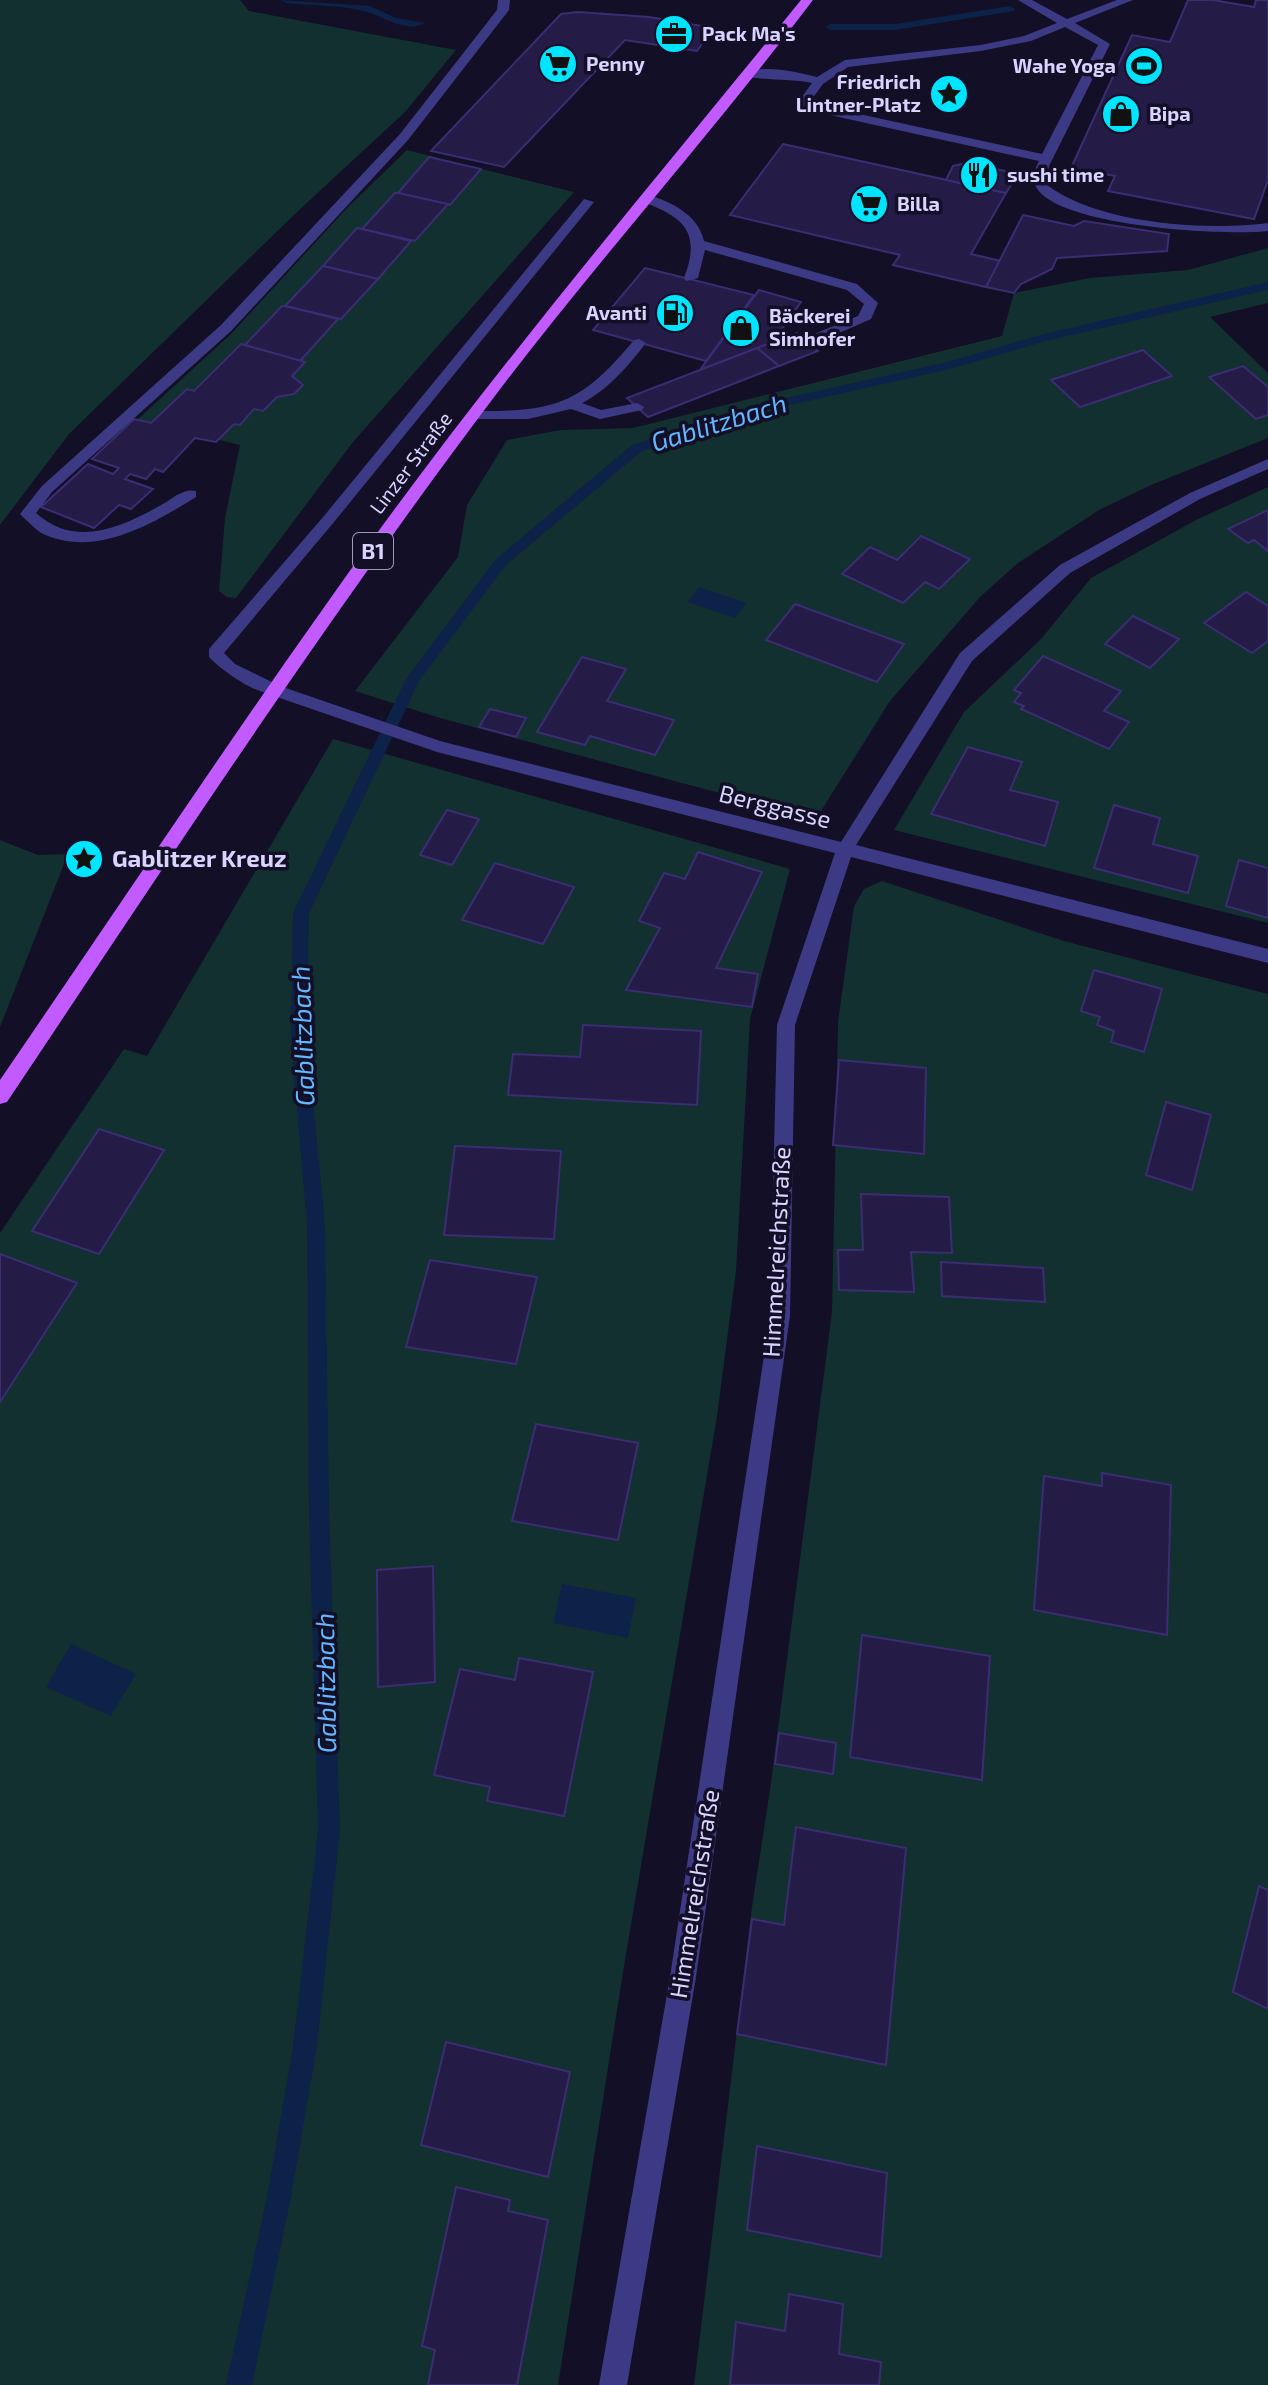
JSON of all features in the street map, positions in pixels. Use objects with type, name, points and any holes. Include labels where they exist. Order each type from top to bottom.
[{"type":"main road","name":"Linzer Straße","points":[[0,1096],[274,690],[387,531],[645,198],[807,0]]},
{"type":"street","points":[[191,494],[157,516],[87,537],[53,533],[28,514],[47,489],[226,328],[326,222],[404,137],[503,10],[504,0]]},
{"type":"street","points":[[1024,0],[1104,44],[1039,174],[1041,186],[1055,199],[1075,207],[1192,229],[1248,231],[1268,227]]},
{"type":"street","points":[[1046,159],[802,105],[819,81],[845,64],[981,48],[1027,39],[1127,0]]},
{"type":"street","points":[[748,75],[788,74],[819,81]]},
{"type":"street","points":[[645,198],[671,208],[690,221],[700,244],[701,258],[691,278]]},
{"type":"street","name":"Berggasse","points":[[588,202],[329,519],[215,653],[229,668],[274,690],[437,746],[1268,956]]},
{"type":"street","points":[[700,244],[852,287],[871,303],[864,319],[807,342]]},
{"type":"street","points":[[475,415],[508,417],[546,412],[584,400],[615,375],[639,343]]},
{"type":"street","points":[[571,404],[600,415],[637,407]]},
{"type":"street","name":"Himmelreichstraße","points":[[613,2385],[683,1977],[780,1316],[786,1025],[845,849],[966,657],[1065,569],[1195,496],[1268,464]]},
{"type":"green space","points":[[0,0],[240,0],[249,11],[456,50],[405,112],[297,212],[69,434],[0,525]]},
{"type":"green space","points":[[407,150],[574,192],[353,442],[236,598],[227,597],[219,591],[225,518],[240,445],[137,420],[230,335],[348,207]]},
{"type":"green space","points":[[1268,248],[1268,303],[1210,317],[1268,373],[1268,438],[1151,485],[1099,510],[1018,563],[980,597],[890,701],[816,819],[440,718],[355,691],[458,557],[467,505],[507,440],[561,430],[633,428],[1002,336],[1014,293],[1090,278],[1188,270]]},
{"type":"green space","points":[[1268,487],[1268,923],[894,830],[964,712],[1041,639],[1091,578],[1196,520]]},
{"type":"green space","points":[[333,739],[790,869],[750,1019],[736,1271],[717,1416],[624,1966],[558,2385],[0,2385],[0,1233],[124,1049],[147,1056]]},
{"type":"green space","points":[[0,840],[38,855],[68,854],[0,1027]]},
{"type":"green space","points":[[882,881],[1064,941],[1268,994],[1268,2385],[694,2385],[752,1907],[832,1312],[838,1022],[854,906],[864,889]]},
{"type":"water","points":[[699,587],[746,603],[735,618],[688,602]]},
{"type":"water","points":[[562,1584],[636,1598],[628,1638],[553,1623]]},
{"type":"water","points":[[71,1644],[136,1674],[111,1716],[46,1687]]},
{"type":"building","points":[[1188,0],[1213,0],[1254,7],[1256,0],[1268,0],[1268,180],[1254,219],[1108,191],[1115,176],[1071,168],[1132,35],[1170,42]]},
{"type":"building","points":[[578,12],[649,17],[713,28],[697,51],[625,40],[504,167],[431,151],[561,14]]},
{"type":"building","name":"Billa","points":[[783,144],[1006,193],[971,254],[1001,261],[986,287],[893,265],[900,255],[730,215]]},
{"type":"building","points":[[429,157],[481,169],[450,205],[398,193]]},
{"type":"building","name":"sushi time","points":[[967,163],[1005,171],[1015,179],[1006,193],[946,180],[953,166]]},
{"type":"building","points":[[395,193],[448,204],[415,241],[362,229]]},
{"type":"building","points":[[1023,215],[1074,226],[1084,221],[1169,234],[1167,251],[1057,258],[1052,269],[1021,284],[1014,293],[986,287]]},
{"type":"building","points":[[357,228],[411,241],[378,279],[323,266]]},
{"type":"building","points":[[323,266],[378,279],[341,319],[285,306]]},
{"type":"building","name":"Avanti","points":[[645,268],[754,295],[706,361],[593,330]]},
{"type":"building","points":[[759,290],[801,302],[772,343],[700,370]]},
{"type":"building","points":[[282,306],[338,319],[300,361],[245,345]]},
{"type":"building","points":[[797,333],[818,351],[779,366],[757,348]]},
{"type":"building","points":[[241,344],[305,362],[292,376],[303,385],[294,394],[277,397],[263,411],[254,409],[240,425],[234,424],[216,442],[195,438],[163,472],[155,469],[146,479],[130,474],[125,479],[153,489],[131,509],[119,505],[94,528],[41,507],[88,464],[113,474],[119,468],[92,459],[134,419],[151,423],[187,389],[194,391]]},
{"type":"building","points":[[757,348],[779,366],[648,417],[627,398]]},
{"type":"building","points":[[1143,350],[1172,376],[1080,407],[1051,380]]},
{"type":"building","points":[[1243,366],[1268,387],[1268,415],[1256,419],[1209,377]]},
{"type":"building","points":[[1268,510],[1268,551],[1254,540],[1248,543],[1228,529]]},
{"type":"building","points":[[921,536],[970,559],[939,589],[925,582],[903,603],[842,574],[870,547],[897,560]]},
{"type":"building","points":[[1246,592],[1268,606],[1268,641],[1252,653],[1204,623]]},
{"type":"building","points":[[795,604],[904,644],[877,682],[766,640]]},
{"type":"building","points":[[1133,616],[1179,639],[1150,668],[1105,644]]},
{"type":"building","points":[[1043,656],[1121,691],[1104,711],[1129,722],[1109,749],[1021,709],[1024,706],[1014,702],[1021,693],[1014,690]]},
{"type":"building","points":[[582,657],[626,669],[607,701],[674,720],[655,755],[590,736],[585,745],[537,732]]},
{"type":"building","points":[[490,709],[526,718],[516,737],[479,727]]},
{"type":"building","points":[[968,747],[1022,762],[1010,790],[1058,802],[1045,846],[931,814]]},
{"type":"building","points":[[1114,805],[1160,818],[1153,844],[1198,856],[1188,893],[1094,868]]},
{"type":"building","points":[[447,810],[479,819],[452,865],[420,855]]},
{"type":"building","points":[[698,852],[762,872],[716,968],[758,974],[752,1007],[626,990],[660,928],[639,921],[664,873],[685,879]]},
{"type":"building","points":[[1239,860],[1268,868],[1268,918],[1226,906]]},
{"type":"building","points":[[495,863],[574,887],[543,944],[462,920]]},
{"type":"building","points":[[1094,970],[1162,989],[1144,1052],[1111,1042],[1114,1031],[1097,1025],[1100,1017],[1081,1011]]},
{"type":"building","points":[[583,1025],[701,1031],[697,1105],[508,1095],[513,1054],[580,1057]]},
{"type":"building","points":[[839,1060],[926,1068],[924,1154],[833,1145]]},
{"type":"building","points":[[1166,1102],[1211,1115],[1192,1190],[1146,1175]]},
{"type":"building","points":[[99,1129],[164,1150],[99,1254],[32,1231]]},
{"type":"building","points":[[455,1146],[561,1151],[554,1239],[444,1235]]},
{"type":"building","points":[[861,1194],[949,1197],[952,1253],[911,1252],[914,1292],[839,1290],[838,1250],[863,1250]]},
{"type":"building","points":[[0,1254],[77,1283],[0,1402]]},
{"type":"building","points":[[430,1260],[537,1277],[516,1364],[406,1347]]},
{"type":"building","points":[[941,1262],[1043,1268],[1045,1302],[942,1296]]},
{"type":"building","points":[[536,1424],[638,1443],[618,1540],[512,1521]]},
{"type":"building","points":[[1102,1473],[1171,1485],[1167,1635],[1034,1610],[1044,1476],[1102,1486]]},
{"type":"building","points":[[433,1566],[435,1682],[378,1687],[377,1570]]},
{"type":"building","points":[[862,1635],[990,1656],[982,1780],[850,1757]]},
{"type":"building","points":[[519,1658],[593,1672],[564,1816],[487,1801],[490,1787],[434,1775],[460,1669],[515,1680]]},
{"type":"building","points":[[779,1733],[836,1743],[833,1774],[775,1764]]},
{"type":"building","points":[[796,1827],[906,1848],[886,2065],[737,2034],[752,1919],[784,1925]]},
{"type":"building","points":[[1259,1886],[1268,1890],[1268,2009],[1233,1992]]},
{"type":"building","points":[[446,2042],[570,2072],[548,2177],[421,2145]]},
{"type":"building","points":[[757,2146],[887,2173],[881,2257],[747,2230]]},
{"type":"building","points":[[456,2187],[510,2200],[508,2211],[548,2220],[517,2385],[428,2385],[435,2350],[422,2346]]},
{"type":"building","points":[[789,2294],[843,2304],[839,2354],[881,2362],[879,2385],[730,2385],[736,2322],[785,2331]]},
{"type":"waterway","points":[[286,0],[370,9],[394,21],[420,23]]},
{"type":"waterway","points":[[830,27],[895,27],[1010,9]]},
{"type":"waterway","name":"Gablitzbach","points":[[239,2385],[279,2197],[305,2046],[329,1830],[319,1510],[316,1224],[299,1041],[301,913],[413,679],[501,562],[637,448],[765,407],[950,365],[1044,338],[1268,286]]},
{"type":"place","name":"Pack Ma's","points":[[674,34]]},
{"type":"place","name":"Penny","points":[[558,64]]},
{"type":"place","name":"Wahe Yoga","points":[[1144,66]]},
{"type":"place","name":"Friedrich Lintner-Platz","points":[[949,94]]},
{"type":"place","name":"Bipa","points":[[1121,114]]},
{"type":"place","name":"sushi time","points":[[979,175]]},
{"type":"place","name":"Billa","points":[[869,204]]},
{"type":"place","name":"Avanti","points":[[675,313]]},
{"type":"place","name":"Bäckerei Simhofer","points":[[741,328]]},
{"type":"place","name":"Gablitzer Kreuz","points":[[84,859]]}]
